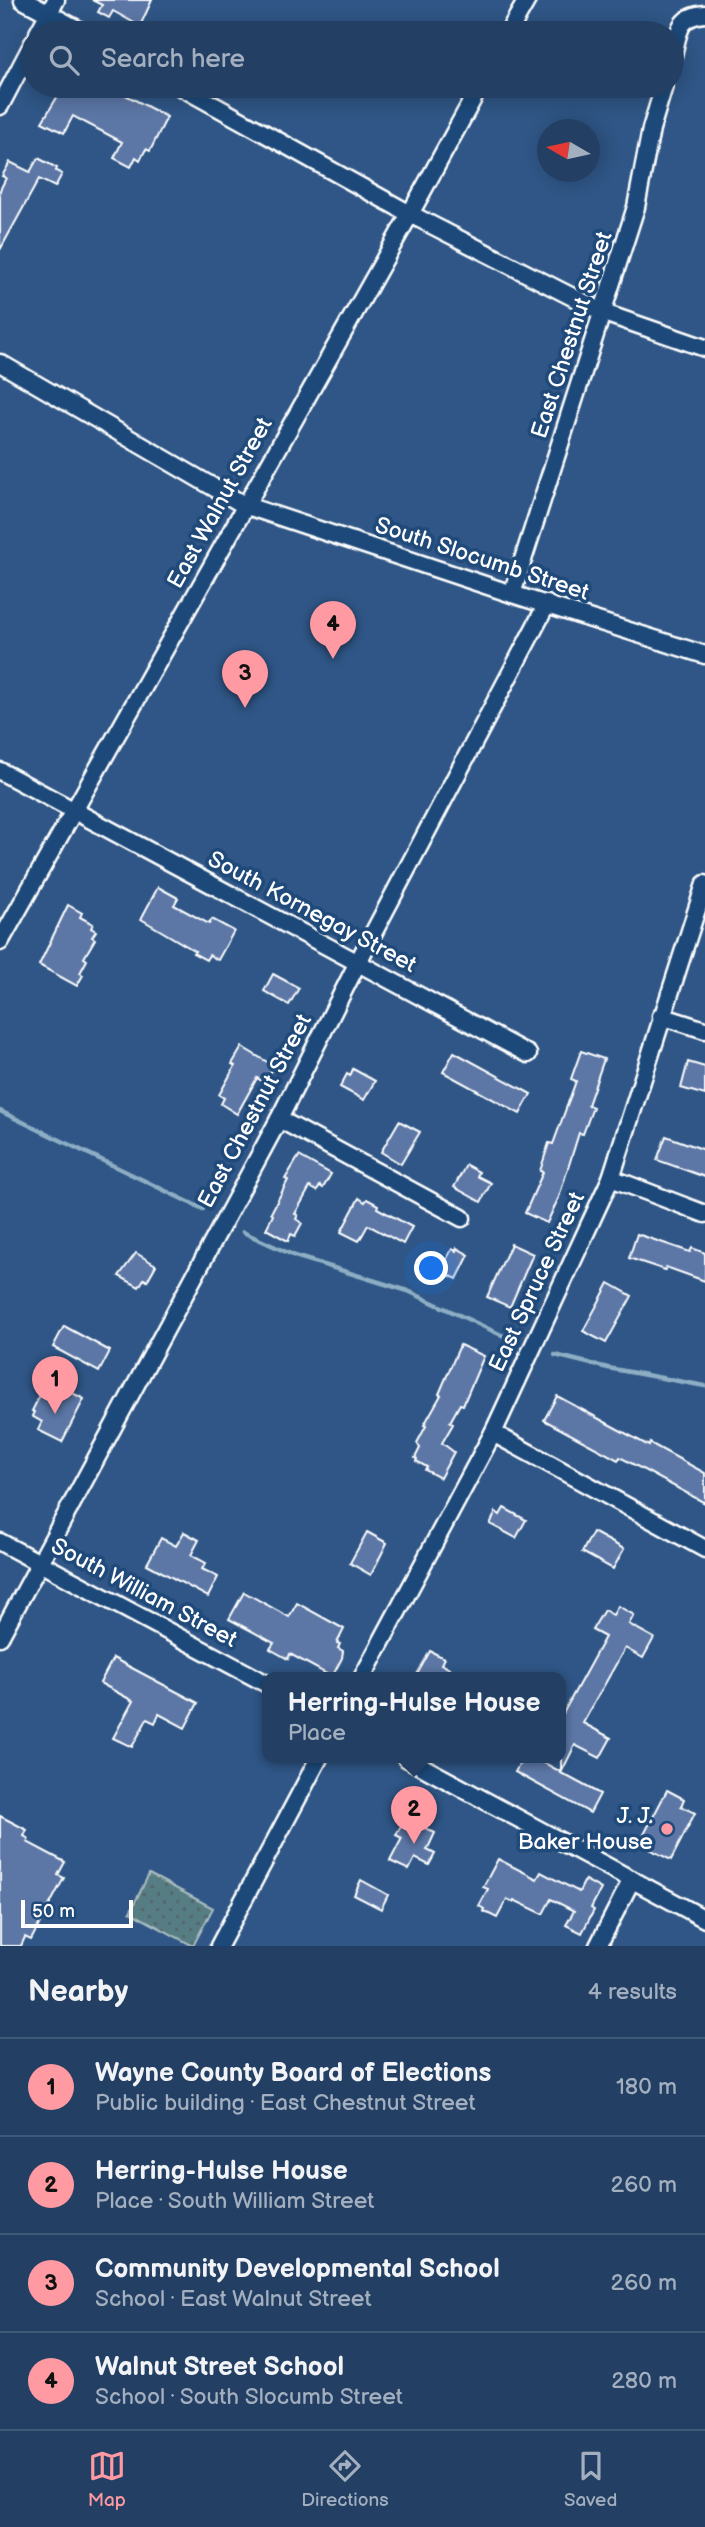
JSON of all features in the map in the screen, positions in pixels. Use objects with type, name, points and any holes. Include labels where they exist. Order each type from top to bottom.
[{"type":"street","points":[[23,0],[52,7],[70,21]]},
{"type":"street","points":[[516,21],[527,0]]},
{"type":"street","points":[[0,106],[21,66]]},
{"type":"street","points":[[201,98],[410,214],[604,313],[705,348]]},
{"type":"street","name":"East Walnut Street","points":[[0,942],[473,98]]},
{"type":"street","name":"East Chestnut Street","points":[[512,594],[636,207],[651,129],[660,98]]},
{"type":"street","name":"South Slocumb Street","points":[[0,363],[244,505],[705,655]]},
{"type":"street","name":"East Chestnut Street","points":[[0,1637],[279,1119],[358,962],[547,604]]},
{"type":"street","name":"South Kornegay Street","points":[[0,771],[528,1054]]},
{"type":"street","name":"East Spruce Street","points":[[365,1672],[493,1433],[611,1178],[705,884]]},
{"type":"street","points":[[661,1016],[705,1030]]},
{"type":"street","points":[[279,1119],[461,1218]]},
{"type":"street","points":[[611,1178],[705,1214]]},
{"type":"street","points":[[493,1433],[705,1549]]},
{"type":"street","name":"South William Street","points":[[0,1542],[262,1681]]},
{"type":"street","points":[[219,1946],[316,1763]]},
{"type":"street","points":[[415,1763],[705,1919]]},
{"type":"street","points":[[598,1946],[632,1879]]},
{"type":"green space","points":[[149,1874],[213,1908],[193,1946],[130,1912]]},
{"type":"building","points":[[92,0],[152,0],[142,21],[131,21],[113,11],[109,18],[98,12],[102,5]]},
{"type":"building","points":[[57,98],[131,98],[167,117],[150,151],[146,149],[140,160],[136,157],[131,167],[114,158],[122,142],[73,116],[64,133],[42,122]]},
{"type":"building","points":[[38,158],[57,168],[56,171],[62,174],[55,187],[39,179],[0,250],[0,190],[6,178],[2,176],[10,162],[30,172]]},
{"type":"building","points":[[158,887],[178,898],[174,905],[209,924],[212,919],[234,931],[218,960],[209,955],[206,960],[141,919]]},
{"type":"building","points":[[68,905],[82,913],[80,917],[93,924],[91,928],[96,931],[92,937],[95,939],[84,958],[87,960],[77,986],[39,965]]},
{"type":"building","points":[[273,974],[299,988],[289,1005],[264,991]]},
{"type":"building","points":[[242,1047],[274,1066],[265,1083],[257,1078],[237,1114],[221,1104],[224,1098],[219,1095]]},
{"type":"building","points":[[581,1051],[604,1059],[588,1105],[593,1107],[583,1134],[579,1133],[559,1197],[547,1223],[525,1213],[543,1172],[540,1171],[549,1143],[553,1144],[576,1081],[571,1079]]},
{"type":"building","points":[[454,1052],[531,1094],[520,1114],[443,1072]]},
{"type":"building","points":[[688,1062],[705,1067],[705,1095],[681,1088]]},
{"type":"building","points":[[353,1069],[375,1081],[364,1100],[340,1087]]},
{"type":"building","points":[[399,1121],[420,1132],[401,1164],[381,1152]]},
{"type":"building","points":[[666,1136],[705,1150],[705,1177],[657,1160]]},
{"type":"building","points":[[299,1156],[331,1174],[323,1188],[320,1186],[317,1191],[310,1187],[295,1214],[298,1215],[296,1219],[302,1223],[295,1236],[291,1234],[288,1241],[266,1229],[288,1180],[285,1179]]},
{"type":"building","points":[[466,1165],[479,1172],[477,1176],[491,1183],[481,1202],[454,1187]]},
{"type":"building","points":[[359,1198],[378,1205],[377,1208],[412,1227],[403,1244],[368,1225],[359,1241],[341,1232]]},
{"type":"building","points":[[637,1234],[690,1252],[692,1248],[705,1253],[705,1281],[666,1267],[665,1270],[629,1258]]},
{"type":"building","points":[[511,1244],[533,1254],[510,1307],[487,1297]]},
{"type":"building","points":[[457,1248],[469,1255],[457,1279],[440,1271],[452,1249],[456,1251]]},
{"type":"building","points":[[136,1253],[156,1265],[147,1281],[144,1279],[139,1287],[119,1276]]},
{"type":"building","points":[[609,1283],[632,1296],[606,1343],[583,1331]]},
{"type":"building","points":[[64,1326],[110,1351],[99,1372],[53,1347]]},
{"type":"building","points":[[460,1345],[484,1356],[463,1405],[460,1404],[450,1422],[453,1424],[442,1443],[454,1452],[440,1478],[425,1470],[427,1467],[416,1461],[420,1448],[417,1443],[441,1395],[439,1394]]},
{"type":"building","points":[[61,1387],[84,1399],[62,1442],[38,1430],[42,1422],[32,1416],[42,1391],[56,1398]]},
{"type":"building","points":[[557,1396],[705,1473],[705,1503],[544,1420]]},
{"type":"building","points":[[504,1508],[526,1520],[516,1538],[490,1524],[496,1512],[500,1515]]},
{"type":"building","points":[[184,1532],[199,1540],[191,1555],[206,1563],[202,1569],[218,1577],[208,1597],[147,1564],[161,1538],[176,1546]]},
{"type":"building","points":[[367,1532],[387,1543],[371,1575],[350,1563]]},
{"type":"building","points":[[593,1532],[624,1549],[613,1569],[582,1552]]},
{"type":"building","points":[[244,1592],[289,1617],[297,1603],[344,1629],[337,1643],[340,1644],[338,1648],[343,1651],[342,1658],[335,1672],[323,1672],[290,1654],[288,1659],[270,1649],[274,1643],[229,1619]]},
{"type":"building","points":[[618,1606],[634,1615],[629,1624],[654,1638],[643,1658],[625,1648],[583,1723],[611,1738],[600,1758],[575,1745],[566,1763],[566,1708],[605,1637],[592,1630],[604,1610],[613,1615]]},
{"type":"building","points":[[430,1651],[444,1658],[441,1664],[456,1672],[418,1672]]},
{"type":"building","points":[[113,1658],[198,1703],[185,1728],[159,1714],[155,1723],[147,1719],[132,1747],[113,1738],[133,1701],[100,1683]]},
{"type":"building","points":[[520,1763],[544,1763],[561,1772],[561,1763],[566,1763],[561,1773],[600,1794],[590,1813],[515,1772]]},
{"type":"building","name":"J. J. Baker House","points":[[667,1790],[684,1799],[681,1806],[695,1813],[671,1860],[639,1844]]},
{"type":"building","points":[[0,1816],[27,1830],[24,1836],[29,1839],[27,1842],[65,1862],[58,1875],[64,1878],[31,1940],[25,1937],[21,1946],[0,1946]]},
{"type":"building","points":[[405,1818],[435,1833],[427,1850],[435,1854],[429,1865],[415,1858],[409,1870],[390,1861],[402,1838],[396,1835]]},
{"type":"building","points":[[498,1859],[537,1879],[541,1872],[579,1892],[585,1880],[601,1889],[582,1933],[566,1925],[574,1911],[551,1899],[543,1914],[507,1899],[497,1918],[483,1911],[479,1906],[488,1889],[483,1887]]},
{"type":"building","points":[[361,1880],[388,1895],[381,1909],[354,1895]]},
{"type":"waterway","points":[[0,1111],[203,1209]]},
{"type":"waterway","points":[[243,1232],[295,1256],[408,1291],[512,1340]]},
{"type":"waterway","points":[[555,1355],[705,1386]]},
{"type":"place","name":"Walnut Street School","points":[[333,659]]},
{"type":"place","name":"Community Developmental School","points":[[245,708]]},
{"type":"place","name":"Wayne County Board of Elections","points":[[55,1414]]},
{"type":"place","name":"J. J. Baker House","points":[[667,1829]]},
{"type":"place","name":"Herring-Hulse House","points":[[414,1844]]}]
